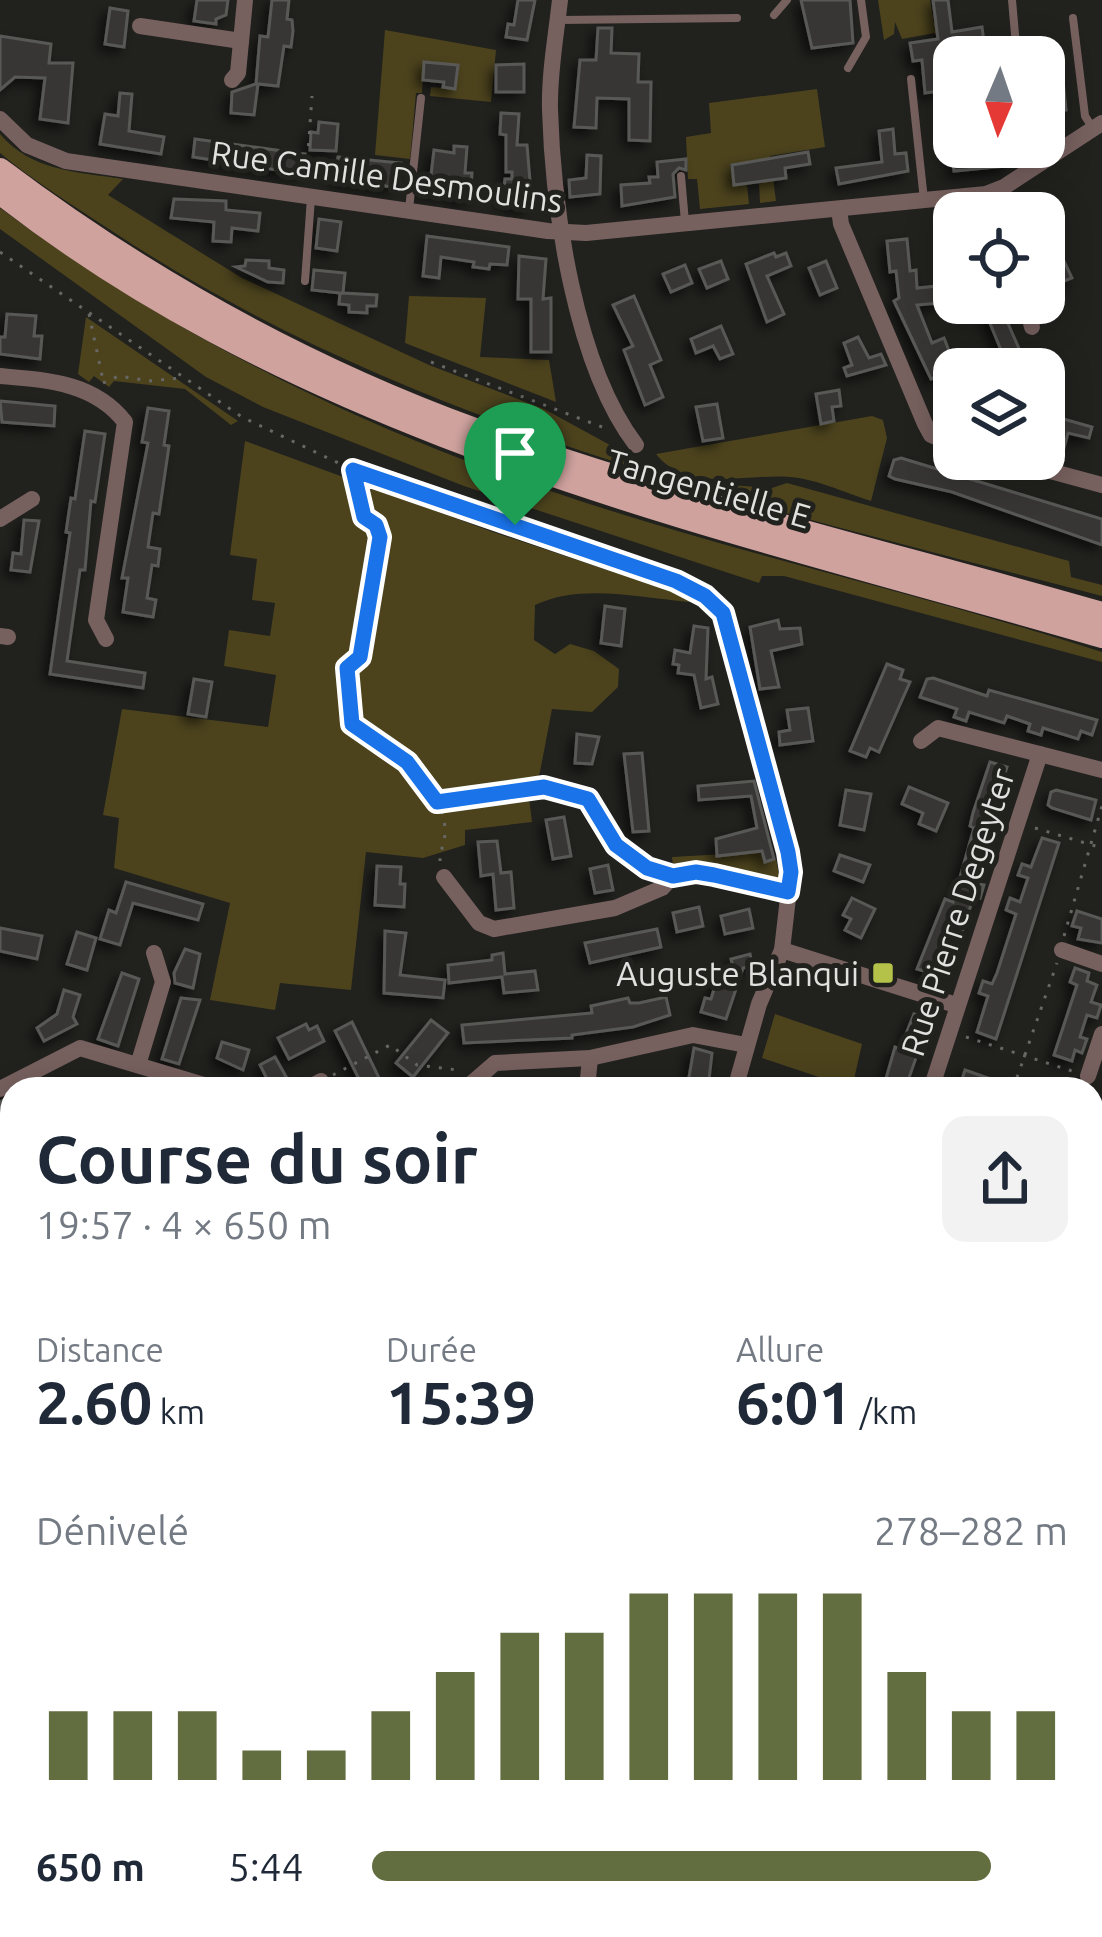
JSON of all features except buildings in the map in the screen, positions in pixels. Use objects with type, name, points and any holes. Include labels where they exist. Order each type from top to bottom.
[{"type":"main road","name":"Tangentielle E","points":[[0,170],[105,246],[182,293],[392,397],[536,451],[1102,613]]},
{"type":"main road","name":"Tangentielle E","points":[[0,192],[145,293],[273,364],[401,422],[533,471],[1102,636]]},
{"type":"street","points":[[232,80],[238,73],[245,0]]},
{"type":"street","points":[[560,0],[550,111],[563,232],[584,334],[622,426],[636,445]]},
{"type":"street","points":[[140,26],[241,40]]},
{"type":"street","name":"Rue Camille Desmoulins","points":[[0,119],[27,145],[51,158],[563,232],[686,224],[996,191],[1098,126]]},
{"type":"street","points":[[839,209],[841,224],[933,436]]},
{"type":"street","points":[[0,376],[72,384],[116,411],[124,422],[96,620],[106,638]]},
{"type":"street","points":[[1065,475],[1102,485]]},
{"type":"street","points":[[0,518],[32,499]]},
{"type":"street","points":[[715,603],[723,613],[791,872],[782,950],[739,1077]]},
{"type":"street","points":[[922,741],[938,728],[1102,770]]},
{"type":"street","name":"Rue Pierre Degeyter","points":[[935,1077],[1040,754]]},
{"type":"street","points":[[588,799],[624,854],[673,876],[696,872],[788,892]]},
{"type":"street","points":[[444,877],[479,923],[494,928],[615,908],[662,888],[673,876]]},
{"type":"street","points":[[782,950],[956,1006]]},
{"type":"street","points":[[1062,950],[1102,964]]},
{"type":"street","points":[[138,1065],[163,982],[154,953]]},
{"type":"street","points":[[1088,1076],[1102,1034]]},
{"type":"street","points":[[479,1077],[495,1063],[590,1058],[693,1035],[746,1046]]},
{"type":"street","points":[[23,1077],[80,1048],[178,1077]]},
{"type":"street","points":[[588,1077],[590,1058]]},
{"type":"lane","points":[[774,15],[787,0]]},
{"type":"lane","points":[[848,68],[866,37],[861,0]]},
{"type":"lane","points":[[1012,0],[1015,36]]},
{"type":"lane","points":[[558,20],[737,18]]},
{"type":"lane","points":[[1072,18],[1085,116],[1098,126]]},
{"type":"lane","points":[[911,79],[924,201]]},
{"type":"lane","points":[[409,210],[421,98]]},
{"type":"lane","points":[[681,176],[686,224]]},
{"type":"lane","points":[[305,281],[308,193]]},
{"type":"path","points":[[308,193],[312,96]]},
{"type":"path","points":[[0,252],[242,417],[353,470],[676,581],[715,603]]},
{"type":"path","points":[[89,313],[104,382],[119,376],[149,381],[183,378]]},
{"type":"path","points":[[431,362],[598,427],[622,426]]},
{"type":"path","points":[[353,470],[364,517],[376,525],[380,537],[360,657],[347,668],[352,724],[407,762],[437,802],[445,832],[439,854]]},
{"type":"path","points":[[437,802],[544,787],[588,799]]},
{"type":"path","points":[[1017,1077],[1062,950],[1102,806]]},
{"type":"path","points":[[1026,826],[1102,848]]},
{"type":"path","points":[[957,1034],[1088,1076]]},
{"type":"path","points":[[328,1077],[390,1045],[417,1065],[454,1068]]},
{"type":"shaded area","points":[[878,0],[930,0],[941,36],[902,39],[895,22],[894,34],[884,40]]},
{"type":"shaded area","points":[[385,30],[496,50],[491,102],[430,96],[431,87],[456,89],[459,65],[424,61],[410,159],[375,155]]},
{"type":"shaded area","points":[[817,89],[825,147],[770,156],[776,201],[760,203],[761,159],[730,164],[733,186],[747,185],[749,204],[700,209],[697,179],[688,179],[686,137],[711,133],[709,103]]},
{"type":"shaded area","points":[[0,134],[41,163],[123,179],[108,195],[242,278],[429,365],[544,409],[643,463],[716,484],[772,488],[787,483],[1069,561],[1071,577],[1102,585],[1102,596],[845,529],[590,454],[466,410],[344,359],[226,300],[112,231],[0,153]]},
{"type":"shaded area","points":[[0,208],[112,284],[227,352],[409,438],[628,516],[1102,652],[1102,662],[784,576],[762,576],[759,583],[464,486],[263,407],[206,377],[0,229]]},
{"type":"shaded area","points":[[409,296],[486,298],[480,357],[549,360],[556,402],[405,343]]},
{"type":"shaded area","points":[[86,317],[238,421],[231,425],[185,389],[114,381],[109,387],[94,376],[89,382],[78,374]]},
{"type":"shaded area","points":[[872,416],[883,420],[887,438],[871,501],[800,478],[701,478],[669,466],[656,454]]},
{"type":"shaded area","points":[[245,441],[493,532],[689,597],[690,602],[592,593],[535,605],[534,640],[555,654],[570,644],[594,651],[619,669],[618,687],[592,712],[552,709],[540,772],[529,798],[532,822],[465,830],[465,845],[423,858],[366,852],[351,990],[280,983],[275,1010],[210,1000],[230,903],[114,868],[119,818],[103,815],[122,709],[268,727],[276,675],[224,666],[229,630],[270,636],[275,603],[252,600],[257,559],[230,555]]},
{"type":"shaded area","points":[[760,852],[764,863],[776,859],[780,879],[771,881],[702,864],[673,865],[672,857]]},
{"type":"shaded area","points":[[775,1014],[862,1044],[854,1077],[819,1077],[762,1058]]},
{"type":"place","name":"Auguste Blanqui","points":[[883,973]]},
{"type":"route","points":[[353,470],[515,525],[676,581],[705,596],[723,613],[788,852],[788,892],[714,875],[673,876],[647,868],[616,845],[588,799],[544,787],[437,802],[407,762],[352,724],[347,668],[360,657],[380,537],[376,525],[364,517],[353,470]]}]
